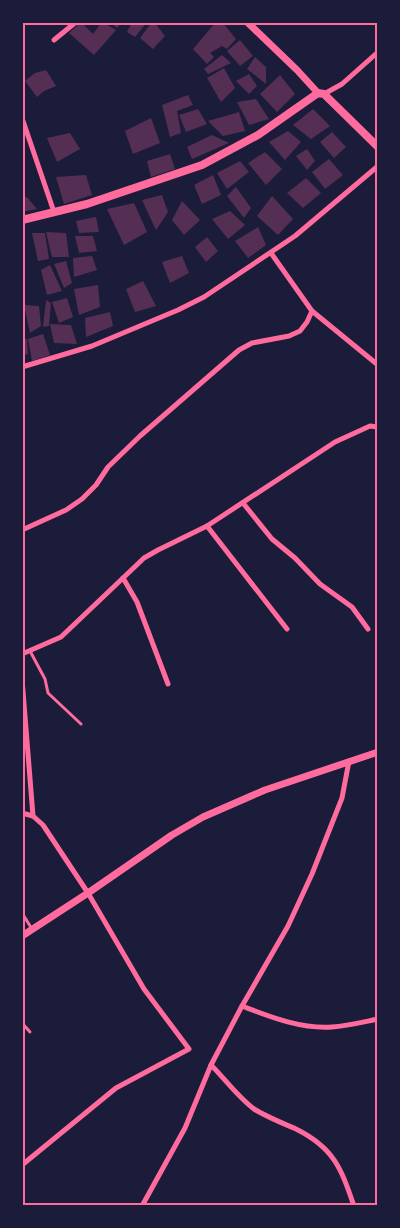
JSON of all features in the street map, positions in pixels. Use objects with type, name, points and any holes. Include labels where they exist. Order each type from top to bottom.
[{"type":"main road","points":[[22,220],[96,202],[202,164],[258,135],[321,93],[378,147]]},
{"type":"street","points":[[54,40],[76,22]]},
{"type":"street","points":[[247,22],[321,93],[342,84],[378,52]]},
{"type":"street","points":[[22,118],[54,212]]},
{"type":"street","points":[[22,367],[92,346],[204,297],[295,236],[378,166]]},
{"type":"street","points":[[271,253],[312,311],[378,365]]},
{"type":"street","points":[[22,530],[66,510],[82,499],[96,485],[108,467],[140,436],[239,350],[252,343],[288,336],[300,331],[312,311]]},
{"type":"street","points":[[22,654],[61,637],[151,554],[207,526],[335,442],[370,426],[378,427]]},
{"type":"street","points":[[243,503],[272,539],[295,558],[320,584],[352,607],[368,629]]},
{"type":"street","points":[[207,526],[287,629]]},
{"type":"street","points":[[123,578],[137,602],[168,684]]},
{"type":"street","points":[[22,679],[33,816]]},
{"type":"street","points":[[22,936],[88,894],[172,835],[203,817],[264,790],[378,752]]},
{"type":"street","points":[[142,1206],[185,1128],[211,1065],[288,926],[312,874],[342,798],[349,761]]},
{"type":"street","points":[[22,813],[33,816],[43,825],[88,894],[144,989],[189,1049],[116,1088],[22,1165]]},
{"type":"street","points":[[242,1006],[294,1024],[312,1027],[332,1027],[378,1019]]},
{"type":"street","points":[[211,1065],[256,1110],[306,1134],[321,1144],[342,1171],[354,1206]]},
{"type":"lane","points":[[30,651],[46,679],[48,693],[81,724]]},
{"type":"lane","points":[[22,913],[32,930]]},
{"type":"lane","points":[[22,1022],[30,1032]]},
{"type":"building","points":[[81,22],[93,34],[102,22],[116,30],[94,55],[69,33]]},
{"type":"building","points":[[111,22],[122,22],[117,28]]},
{"type":"building","points":[[132,22],[147,22],[135,37],[127,32]]},
{"type":"building","points":[[152,22],[165,36],[153,49],[140,38]]},
{"type":"building","points":[[216,22],[222,22],[236,39],[227,49],[222,46],[210,53],[214,57],[207,64],[193,49]]},
{"type":"building","points":[[240,40],[253,56],[240,66],[227,51]]},
{"type":"building","points":[[222,55],[231,63],[208,74],[204,69]]},
{"type":"building","points":[[255,57],[266,67],[266,84],[247,69]]},
{"type":"building","points":[[224,68],[235,88],[221,102],[207,78]]},
{"type":"building","points":[[46,70],[56,86],[44,91],[37,97],[25,81],[35,73]]},
{"type":"building","points":[[249,74],[257,86],[249,94],[236,81]]},
{"type":"building","points":[[280,75],[295,94],[277,112],[260,94]]},
{"type":"building","points":[[188,95],[193,105],[177,111],[181,133],[170,137],[162,105]]},
{"type":"building","points":[[256,99],[269,119],[249,125],[237,102]]},
{"type":"building","points":[[198,109],[207,124],[186,132],[179,115]]},
{"type":"building","points":[[313,109],[330,126],[311,139],[293,125]]},
{"type":"building","points":[[239,112],[245,131],[223,136],[208,121]]},
{"type":"building","points":[[151,118],[160,143],[133,154],[125,131]]},
{"type":"building","points":[[288,131],[301,142],[285,160],[269,142]]},
{"type":"building","points":[[332,132],[346,147],[334,158],[320,142]]},
{"type":"building","points":[[70,133],[80,149],[57,162],[47,138]]},
{"type":"building","points":[[212,135],[229,143],[192,159],[187,147]]},
{"type":"building","points":[[307,149],[315,161],[307,170],[296,156]]},
{"type":"building","points":[[265,152],[282,169],[266,185],[248,163]]},
{"type":"building","points":[[170,154],[175,169],[151,177],[147,161]]},
{"type":"building","points":[[329,159],[343,175],[325,189],[312,172]]},
{"type":"building","points":[[240,161],[249,172],[227,189],[217,173]]},
{"type":"building","points":[[86,175],[92,195],[64,204],[56,177]]},
{"type":"building","points":[[213,175],[221,195],[202,204],[194,185]]},
{"type":"building","points":[[306,178],[321,193],[303,208],[287,193]]},
{"type":"building","points":[[236,187],[251,208],[244,218],[227,196]]},
{"type":"building","points":[[162,195],[168,212],[156,230],[142,200]]},
{"type":"building","points":[[272,196],[293,219],[278,235],[257,216]]},
{"type":"building","points":[[27,197],[37,209],[22,212],[22,198]]},
{"type":"building","points":[[182,201],[200,220],[184,235],[172,220]]},
{"type":"building","points":[[134,203],[147,232],[124,245],[107,209]]},
{"type":"building","points":[[230,211],[245,225],[228,239],[212,219]]},
{"type":"building","points":[[96,217],[99,232],[79,233],[76,221]]},
{"type":"building","points":[[258,227],[266,245],[248,258],[235,241]]},
{"type":"building","points":[[46,232],[66,233],[69,257],[52,257]]},
{"type":"building","points":[[32,233],[45,233],[49,259],[38,261]]},
{"type":"building","points":[[75,236],[93,236],[97,251],[79,253]]},
{"type":"building","points":[[207,237],[218,251],[206,262],[195,247]]},
{"type":"building","points":[[92,256],[97,270],[74,277],[73,258]]},
{"type":"building","points":[[182,256],[189,273],[170,283],[162,262]]},
{"type":"building","points":[[66,261],[72,283],[64,288],[54,264]]},
{"type":"building","points":[[50,265],[62,291],[47,295],[41,270]]},
{"type":"building","points":[[143,281],[156,306],[135,312],[126,289]]},
{"type":"building","points":[[98,285],[100,307],[79,315],[74,289]]},
{"type":"building","points":[[67,298],[73,317],[59,323],[52,302]]},
{"type":"building","points":[[46,300],[51,303],[49,326],[43,327]]},
{"type":"building","points":[[24,305],[39,306],[41,326],[30,333]]},
{"type":"building","points":[[110,312],[113,326],[86,337],[85,318]]},
{"type":"building","points":[[50,324],[71,325],[77,344],[54,343]]},
{"type":"building","points":[[43,334],[50,355],[32,361],[28,339]]},
{"type":"building","points":[[22,339],[27,339],[28,354],[22,356]]}]
